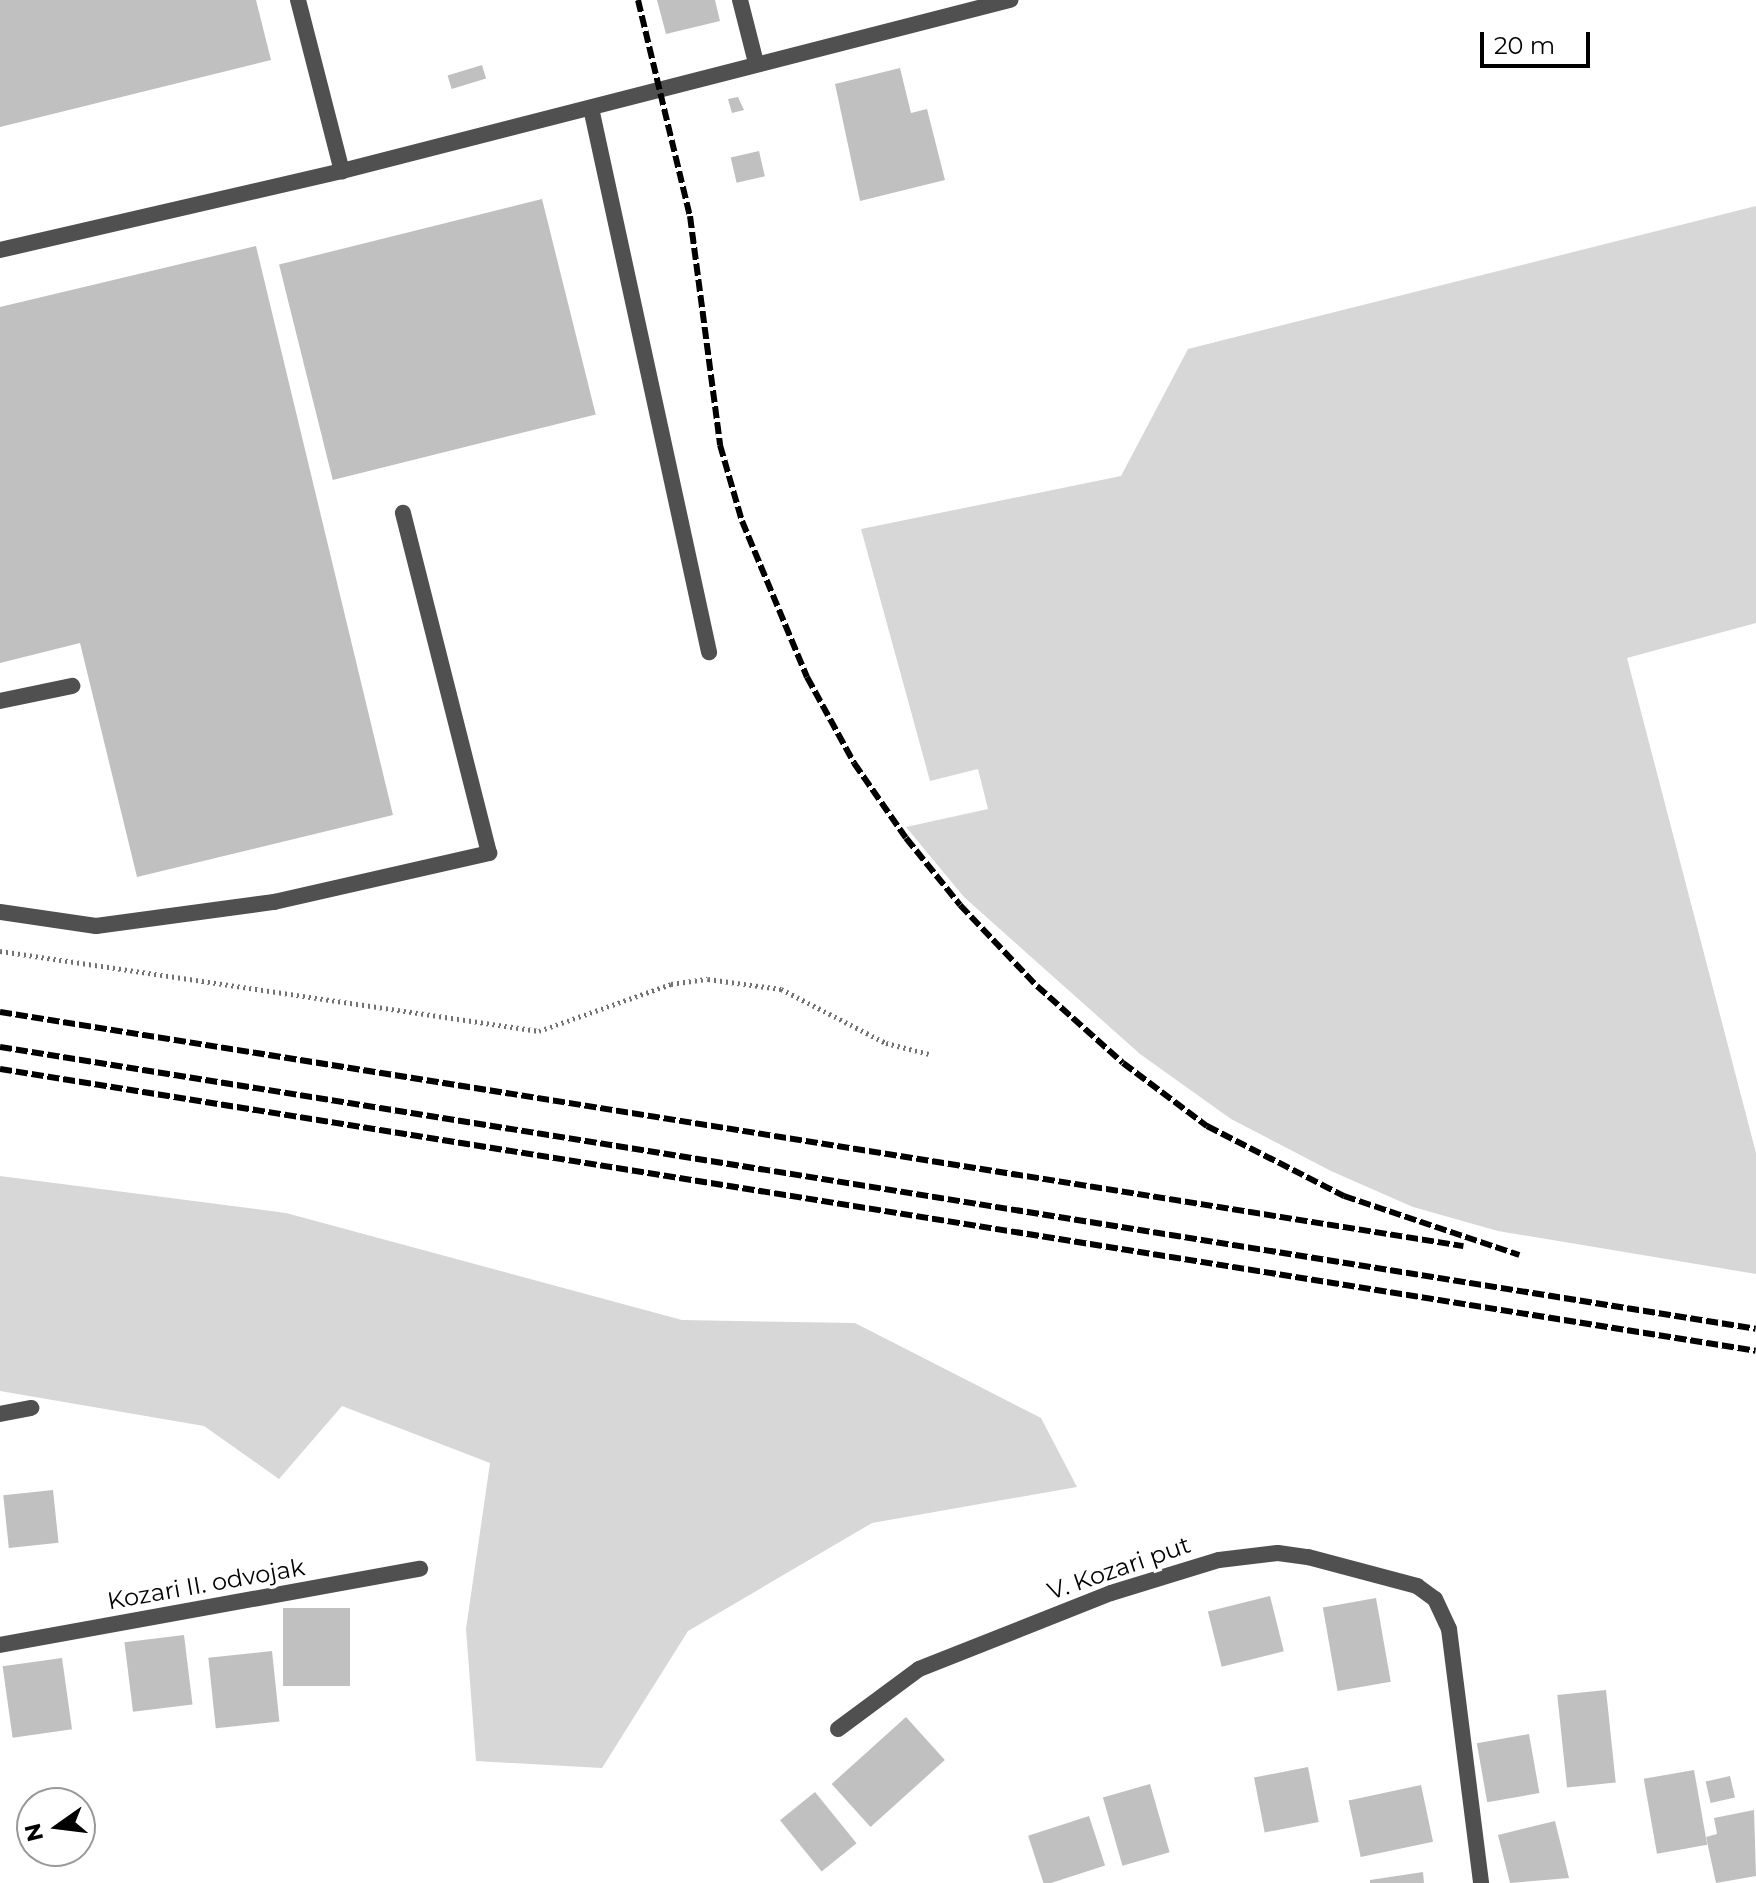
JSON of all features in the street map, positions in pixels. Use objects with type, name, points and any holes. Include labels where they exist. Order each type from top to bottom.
[{"type":"street","points":[[298,0],[342,171]]},
{"type":"street","points":[[740,0],[756,63]]},
{"type":"street","points":[[0,250],[342,171],[1010,0]]},
{"type":"street","points":[[591,108],[709,652]]},
{"type":"street","points":[[0,912],[96,926],[274,902],[489,853],[403,513]]},
{"type":"street","points":[[0,701],[72,686]]},
{"type":"street","points":[[0,1414],[31,1408]]},
{"type":"street","name":"V. Kozari put","points":[[838,1729],[919,1669],[1111,1593],[1219,1560],[1278,1553],[1308,1557],[1417,1586],[1435,1599],[1449,1629],[1481,1883]]},
{"type":"street","name":"Kozari II. odvojak","points":[[0,1645],[420,1569]]},
{"type":"path","points":[[0,951],[539,1031],[671,984],[708,979],[781,989],[886,1043],[929,1054]]},
{"type":"shaded area","points":[[1756,206],[1756,623],[1627,658],[1756,1153],[1756,1274],[1498,1231],[1413,1207],[1331,1171],[1231,1119],[1140,1054],[964,897],[906,827],[988,809],[978,769],[930,781],[861,529],[1121,476],[1188,349]]},
{"type":"shaded area","points":[[0,1176],[286,1213],[682,1320],[855,1323],[1041,1418],[1077,1487],[872,1523],[688,1631],[602,1768],[476,1761],[466,1629],[490,1463],[342,1406],[279,1479],[204,1426],[0,1391]]},
{"type":"building","points":[[0,0],[256,0],[271,60],[0,127]]},
{"type":"building","points":[[657,0],[715,0],[720,21],[666,34]]},
{"type":"building","points":[[482,65],[486,78],[452,89],[448,76]]},
{"type":"building","points":[[900,68],[911,113],[927,109],[945,180],[860,201],[835,84]]},
{"type":"building","points":[[738,97],[744,110],[732,113],[728,99]]},
{"type":"building","points":[[759,151],[765,176],[737,183],[731,158]]},
{"type":"building","points":[[542,199],[596,414],[333,480],[279,265]]},
{"type":"building","points":[[256,246],[393,815],[137,877],[80,643],[0,663],[0,307]]},
{"type":"building","points":[[53,1490],[59,1543],[9,1548],[3,1495]]},
{"type":"building","points":[[1270,1596],[1284,1651],[1222,1667],[1208,1611]]},
{"type":"building","points":[[1376,1598],[1391,1682],[1338,1691],[1323,1607]]},
{"type":"building","points":[[283,1608],[350,1608],[350,1686],[283,1686]]},
{"type":"building","points":[[184,1635],[193,1704],[133,1712],[124,1642]]},
{"type":"building","points":[[272,1651],[279,1722],[216,1728],[208,1658]]},
{"type":"building","points":[[62,1658],[72,1729],[13,1738],[3,1666]]},
{"type":"building","points":[[1606,1690],[1616,1782],[1567,1788],[1557,1695]]},
{"type":"building","points":[[906,1717],[945,1760],[870,1827],[832,1784]]},
{"type":"building","points":[[1529,1734],[1539,1793],[1487,1802],[1477,1743]]},
{"type":"building","points":[[1308,1767],[1319,1822],[1265,1832],[1254,1777]]},
{"type":"building","points":[[1694,1770],[1707,1845],[1657,1854],[1644,1779]]},
{"type":"building","points":[[1730,1776],[1735,1797],[1711,1803],[1706,1782]]},
{"type":"building","points":[[1150,1784],[1170,1852],[1122,1866],[1103,1798]]},
{"type":"building","points":[[1421,1785],[1433,1842],[1361,1857],[1349,1800]]},
{"type":"building","points":[[815,1792],[857,1843],[822,1872],[780,1820]]},
{"type":"building","points":[[1754,1810],[1756,1876],[1716,1883],[1706,1837],[1717,1834],[1714,1818]]},
{"type":"building","points":[[1089,1816],[1105,1865],[1043,1883],[1028,1836]]},
{"type":"building","points":[[1555,1821],[1569,1878],[1510,1883],[1498,1835]]},
{"type":"building","points":[[1423,1872],[1424,1883],[1370,1883],[1370,1880]]},
{"type":"railway","points":[[638,0],[690,216],[720,445],[742,521],[807,677],[854,763],[906,838],[960,905],[1037,986],[1123,1063],[1207,1126],[1344,1196],[1519,1255]]},
{"type":"railway","points":[[0,1012],[1463,1246]]},
{"type":"railway","points":[[0,1047],[1756,1329]]},
{"type":"railway","points":[[0,1069],[1756,1351]]}]
